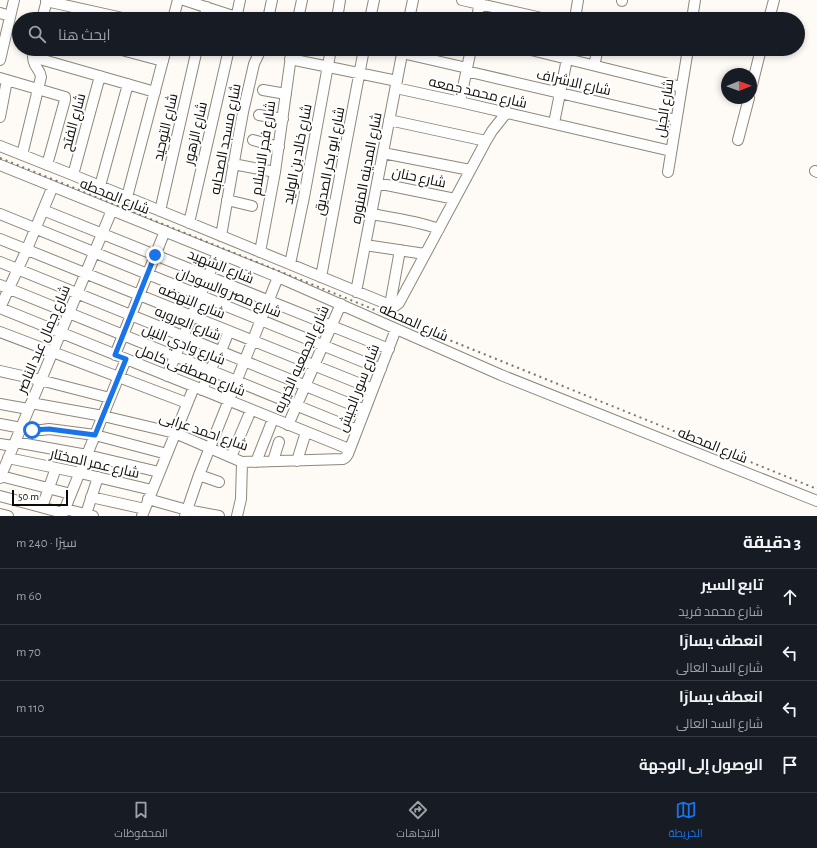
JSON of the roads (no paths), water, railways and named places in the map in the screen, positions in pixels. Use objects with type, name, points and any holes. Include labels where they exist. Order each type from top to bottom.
[{"type":"street","points":[[0,60],[5,15],[14,0]]},
{"type":"street","points":[[44,12],[47,0],[98,12]]},
{"type":"street","points":[[175,12],[178,0]]},
{"type":"street","points":[[184,0],[220,12]]},
{"type":"street","points":[[237,12],[240,0]]},
{"type":"street","points":[[269,12],[272,0]]},
{"type":"street","points":[[299,12],[302,0]]},
{"type":"street","points":[[338,12],[340,0]]},
{"type":"street","points":[[371,12],[374,0]]},
{"type":"street","points":[[410,12],[413,0]]},
{"type":"street","points":[[462,0],[480,2],[519,12]]},
{"type":"street","points":[[577,12],[578,0]]},
{"type":"street","points":[[693,12],[695,0]]},
{"type":"street","points":[[771,12],[774,0]]},
{"type":"street","points":[[478,12],[480,2]]},
{"type":"street","points":[[206,12],[207,7]]},
{"type":"street","points":[[22,154],[41,77],[41,73],[34,64],[34,56]]},
{"type":"street","points":[[43,56],[100,76],[155,92]]},
{"type":"street","points":[[144,56],[163,61]]},
{"type":"street","points":[[128,197],[164,56]]},
{"type":"street","name":"شارع التوحيد","points":[[160,211],[195,56]]},
{"type":"street","name":"شارع الزهور","points":[[190,223],[227,56]]},
{"type":"street","name":"شارع مسجد الصحابه","points":[[221,236],[242,119],[254,64],[258,56]]},
{"type":"street","name":"شارع فجر الاسلام","points":[[260,252],[275,172],[291,56]]},
{"type":"street","name":"شارع محمد جمعه","points":[[297,56],[328,67],[360,73],[460,102],[671,151]]},
{"type":"street","name":"شارع خالد بن الوليد","points":[[290,264],[330,56]]},
{"type":"street","name":"شارع ابو بكر الصديق","points":[[321,278],[363,56]]},
{"type":"street","name":"شارع المدينه المنوره","points":[[356,292],[402,56]]},
{"type":"street","name":"شارع الاشراف","points":[[420,56],[560,93],[676,120]]},
{"type":"street","points":[[460,102],[469,56]]},
{"type":"street","points":[[554,123],[568,56]]},
{"type":"street","points":[[573,56],[594,65],[681,87]]},
{"type":"street","points":[[594,65],[596,56]]},
{"type":"street","name":"شارع الجبل","points":[[668,172],[687,56]]},
{"type":"street","points":[[756,68],[759,56]]},
{"type":"street","name":"شارع الفتح","points":[[73,175],[100,76]]},
{"type":"street","points":[[0,117],[4,79],[65,97],[47,165]]},
{"type":"street","points":[[100,186],[128,84]]},
{"type":"street","points":[[263,90],[286,94]]},
{"type":"street","points":[[738,140],[747,104]]},
{"type":"street","name":"شارع المحطه","points":[[0,146],[128,197],[321,278],[395,306],[399,303],[486,141],[507,112]]},
{"type":"street","points":[[258,115],[283,119]]},
{"type":"street","points":[[389,120],[486,141]]},
{"type":"street","points":[[253,140],[279,146]]},
{"type":"street","points":[[383,153],[470,170]]},
{"type":"street","points":[[233,164],[275,172]]},
{"type":"street","name":"شارع المحطه","points":[[0,165],[278,277],[501,375],[817,501]]},
{"type":"street","name":"شارع حنان","points":[[377,183],[455,199]]},
{"type":"street","points":[[0,308],[5,287],[18,269],[52,186]]},
{"type":"street","points":[[227,200],[252,206]]},
{"type":"street","name":"شارع الشهيد","points":[[43,210],[389,349]]},
{"type":"street","name":"شارع جمال عبد الناصر","points":[[3,469],[112,210]]},
{"type":"street","name":"شارع مصر والسودان","points":[[0,214],[381,369]]},
{"type":"street","points":[[371,214],[428,224],[439,229]]},
{"type":"street","points":[[115,355],[165,231]]},
{"type":"street","name":"شارع النهضه","points":[[0,239],[373,388]]},
{"type":"street","points":[[365,245],[425,254]]},
{"type":"street","points":[[390,305],[400,250]]},
{"type":"street","points":[[167,376],[218,253]]},
{"type":"street","name":"شارع العروبه","points":[[0,262],[365,410]]},
{"type":"street","points":[[186,513],[199,475],[278,277]]},
{"type":"street","name":"شارع وادي النيل","points":[[5,287],[357,430]]},
{"type":"street","name":"شارع الجمعيه الخيريه","points":[[288,425],[341,304]]},
{"type":"street","name":"شارع مصطفى كامل","points":[[0,308],[306,432],[348,453]]},
{"type":"street","name":"شارع سور الجيش","points":[[348,453],[396,329]]},
{"type":"street","points":[[147,504],[187,403],[210,370],[229,331]]},
{"type":"street","points":[[0,332],[187,403]]},
{"type":"street","points":[[64,513],[126,359]]},
{"type":"street","points":[[0,372],[40,380],[110,398]]},
{"type":"street","name":"شارع احمد عرابى","points":[[0,404],[30,406],[103,416],[176,433],[211,447],[242,462],[343,458],[348,453]]},
{"type":"street","points":[[231,457],[251,410]]},
{"type":"street","points":[[256,462],[274,419]]},
{"type":"street","points":[[0,424],[35,431],[49,429],[95,435],[167,454]]},
{"type":"street","points":[[297,461],[306,432]]},
{"type":"street","points":[[273,461],[279,442]]},
{"type":"street","points":[[0,444],[14,444],[87,455],[160,472]]},
{"type":"street","points":[[240,515],[242,462]]},
{"type":"street","points":[[42,507],[56,468]]},
{"type":"street","name":"شارع عمر المختار","points":[[3,469],[56,468],[98,477],[147,504]]},
{"type":"street","points":[[3,469],[48,488],[71,494]]},
{"type":"street","points":[[199,475],[220,482]]},
{"type":"street","points":[[0,496],[64,513],[89,515],[91,497],[98,477]]},
{"type":"street","points":[[91,497],[147,504],[186,513],[219,516]]},
{"type":"street","points":[[0,514],[8,516]]},
{"type":"railway","points":[[0,158],[817,489]]}]
